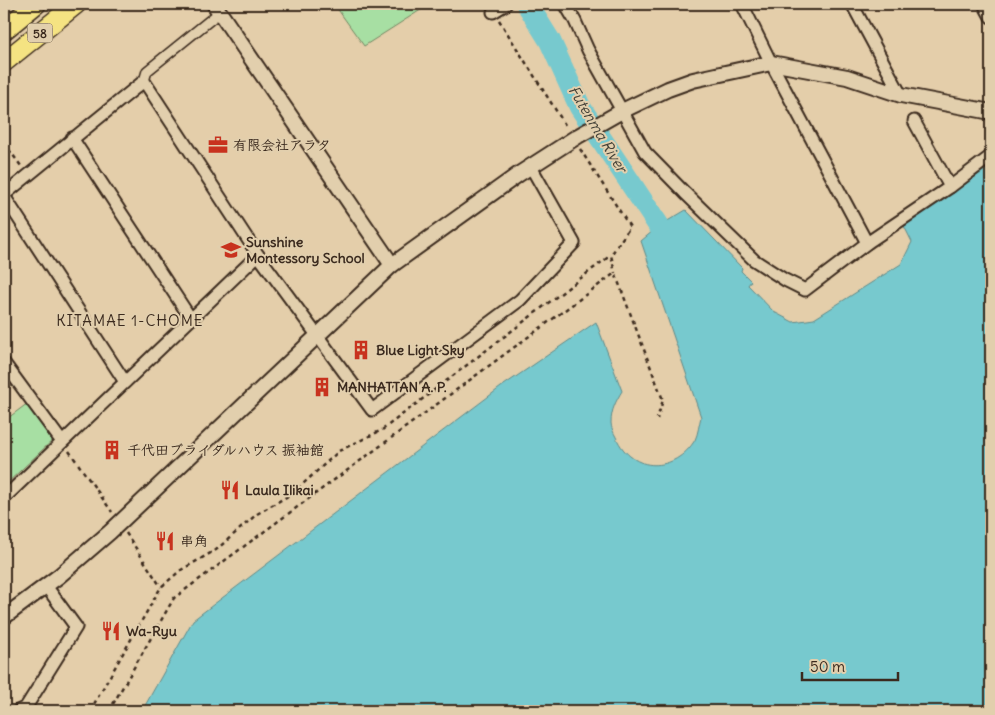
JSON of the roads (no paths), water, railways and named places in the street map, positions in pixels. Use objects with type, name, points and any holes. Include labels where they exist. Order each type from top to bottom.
[{"type":"highway","name":"58","points":[[4,30],[36,4]]},
{"type":"highway","name":"58","points":[[4,62],[76,4]]},
{"type":"street","points":[[493,12],[506,4]]},
{"type":"street","points":[[565,4],[619,113],[645,152],[754,260],[785,280],[805,290],[867,243],[950,187],[991,156]]},
{"type":"street","points":[[742,4],[771,63],[867,243]]},
{"type":"street","points":[[852,4],[902,95]]},
{"type":"street","points":[[984,4],[991,17]]},
{"type":"street","points":[[125,382],[4,196],[72,138],[144,81],[147,71],[217,8],[392,265]]},
{"type":"street","points":[[4,617],[46,586],[110,532],[392,265],[531,167],[578,136],[619,113],[668,88],[693,80],[771,63],[847,77],[902,95],[991,112]]},
{"type":"street","points":[[144,81],[258,255],[372,410],[520,300],[574,243],[531,167]]},
{"type":"street","points":[[914,121],[950,187]]},
{"type":"street","points":[[72,138],[191,319]]},
{"type":"street","points":[[4,498],[258,255]]},
{"type":"street","points":[[4,364],[62,442]]},
{"type":"street","points":[[18,711],[26,707],[76,627],[46,586]]},
{"type":"water","points":[[991,166],[991,711],[142,711],[193,620],[501,387],[596,322],[622,391],[613,410],[611,423],[623,449],[632,458],[654,465],[676,459],[687,451],[696,438],[701,417],[641,241],[659,226],[686,210],[742,268],[741,271],[751,281],[748,285],[774,312],[793,322],[814,319],[901,264],[912,242],[904,226]]},
{"type":"waterway","name":"Futenma River","points":[[527,4],[550,41],[580,107],[659,226]]},
{"type":"place","name":"有限会社アラタ","points":[[218,145]]},
{"type":"place","name":"Sunshine Montessory School","points":[[231,250]]},
{"type":"place","name":"Blue Light Sky","points":[[361,350]]},
{"type":"place","name":"MANHATTAN A. P.","points":[[322,387]]},
{"type":"place","name":"千代田ブライダルハウス 振袖館","points":[[112,450]]},
{"type":"place","name":"Laula Ilikai","points":[[230,490]]},
{"type":"place","name":"串角","points":[[165,541]]},
{"type":"place","name":"Wa-Ryu","points":[[111,631]]},
{"type":"district","name":"KITAMAE 1-CHOME","points":[[130,320]]}]
